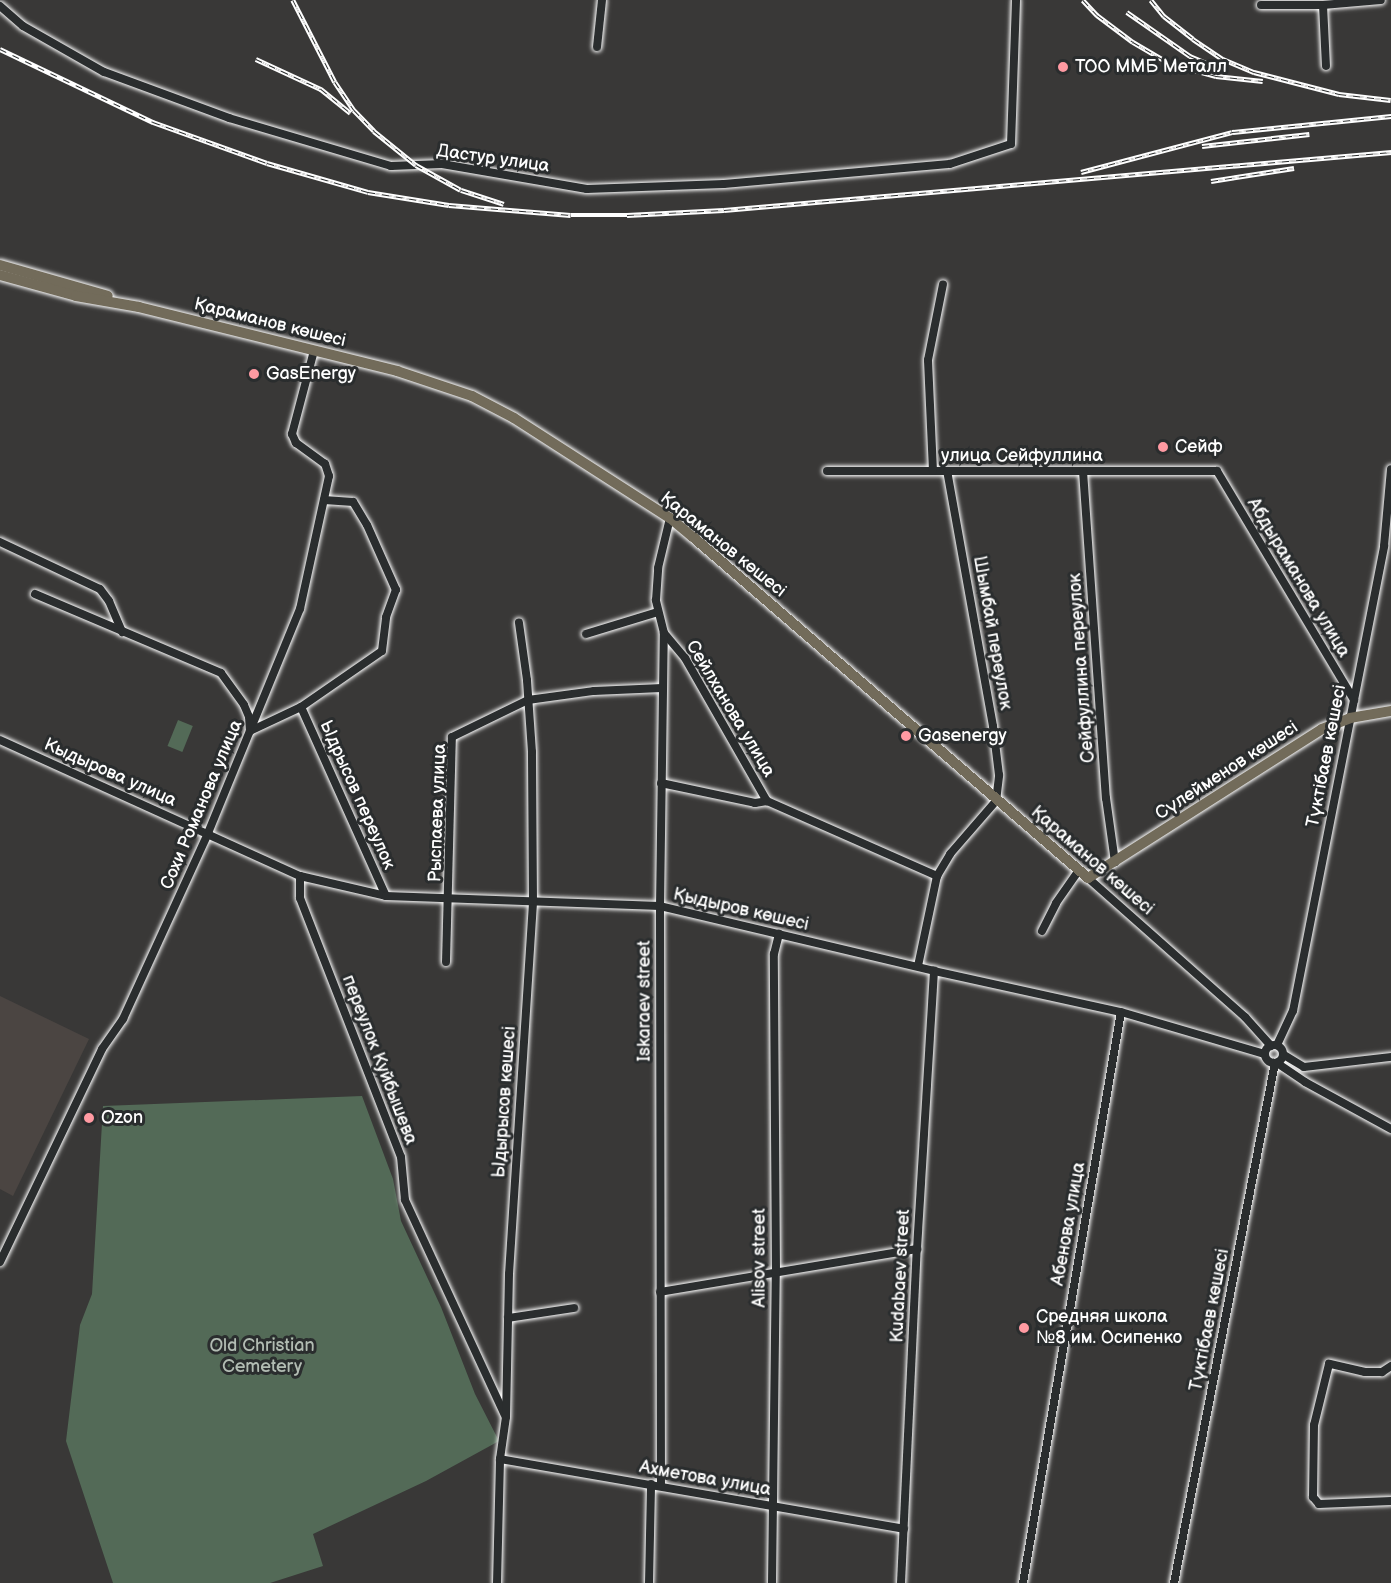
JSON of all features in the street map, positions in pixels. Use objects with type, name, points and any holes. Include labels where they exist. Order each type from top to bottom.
[{"type":"main road","points":[[0,265],[139,307]]},
{"type":"main road","name":"Қараманов көшесі","points":[[0,275],[76,296],[139,307],[397,371],[472,396],[514,418],[670,518],[1088,878]]},
{"type":"main road","name":"Сүлейменов көшесі","points":[[1088,878],[1322,729],[1350,718],[1391,711]]},
{"type":"street","points":[[597,47],[602,0]]},
{"type":"street","name":"Дастур улица","points":[[0,6],[23,26],[104,72],[229,118],[391,166],[442,164],[587,189],[724,184],[950,164],[1011,144],[1016,0]]},
{"type":"street","points":[[1261,5],[1323,5],[1381,0]]},
{"type":"street","points":[[1323,5],[1326,66]]},
{"type":"street","points":[[933,471],[928,360],[943,284]]},
{"type":"street","name":"Сохи Романова улица","points":[[0,1262],[102,1049],[123,1019],[208,833],[300,609],[324,500],[328,468],[296,443],[292,435],[314,351]]},
{"type":"street","name":"Түктібаев көшесі","points":[[1265,1054],[1274,1046],[1293,1011],[1383,546],[1391,469]]},
{"type":"street","name":"улица Сейфуллина","points":[[827,471],[1217,471]]},
{"type":"street","name":"Шымбай переулок","points":[[947,471],[993,726],[999,775],[996,801]]},
{"type":"street","name":"Сейфуллина переулок","points":[[1083,471],[1106,798],[1115,862]]},
{"type":"street","name":"Абдыраманова улица","points":[[1217,471],[1354,700]]},
{"type":"street","points":[[35,594],[221,673],[247,711],[250,731],[301,707],[382,651],[386,617],[396,590],[367,525],[353,502],[324,500]]},
{"type":"street","name":"Iskaraev street","points":[[661,1486],[660,906],[664,633],[656,600],[658,568],[670,518]]},
{"type":"street","points":[[0,542],[100,590],[110,601],[122,632]]},
{"type":"street","points":[[586,634],[658,612]]},
{"type":"street","name":"Ыдырысов көшесі","points":[[497,1583],[500,1459],[506,1417],[508,1318],[533,901],[532,752],[519,623]]},
{"type":"street","name":"Сейлханова улица","points":[[664,633],[686,658],[768,801]]},
{"type":"street","name":"Рыспаева улица","points":[[446,962],[452,737],[528,700],[594,691],[662,688]]},
{"type":"street","name":"Ыдрысов переулок","points":[[301,707],[386,896]]},
{"type":"street","name":"Кыдырова улица","points":[[0,740],[208,833]]},
{"type":"street","name":"Сейлханова улица","points":[[661,783],[755,803],[768,801],[937,876]]},
{"type":"street","points":[[918,966],[937,876],[951,854],[996,801]]},
{"type":"street","name":"Қыдыров көшесі","points":[[208,833],[300,876],[386,896],[660,906],[934,971],[1121,1012],[1265,1054]]},
{"type":"street","points":[[1042,931],[1056,903],[1079,870]]},
{"type":"street","name":"переулок Куйбышева","points":[[300,876],[300,898],[401,1157],[405,1200],[506,1417]]},
{"type":"street","name":"Қараманов көшесі","points":[[1088,878],[1245,1017],[1284,1055]]},
{"type":"street","name":"Alisov street","points":[[772,1583],[776,1272],[774,954],[779,934]]},
{"type":"street","name":"Kudabaev street","points":[[901,1583],[917,1249],[934,971]]},
{"type":"street","name":"Абенова улица","points":[[1023,1583],[1121,1012]]},
{"type":"street","points":[[1265,1054],[1269,1062],[1276,1063],[1305,1082],[1391,1129]]},
{"type":"street","points":[[1276,1063],[1284,1055],[1297,1065],[1313,1067],[1391,1057]]},
{"type":"street","name":"Түктібаев көшесі","points":[[1174,1583],[1276,1063]]},
{"type":"street","points":[[1305,1082],[1305,1074],[1313,1067]]},
{"type":"street","points":[[660,1292],[917,1249]]},
{"type":"street","points":[[508,1318],[574,1308]]},
{"type":"street","points":[[1391,1366],[1382,1372],[1365,1372],[1329,1364],[1314,1425],[1313,1497],[1319,1504],[1391,1501]]},
{"type":"street","name":"Ахметова улица","points":[[500,1459],[904,1529]]},
{"type":"street","points":[[649,1583],[651,1484]]},
{"type":"shaded area","points":[[0,996],[89,1039],[13,1196],[0,1189]]},
{"type":"green space","points":[[178,720],[193,726],[182,752],[168,746]]},
{"type":"green space","name":"Old Christian Cemetery","points":[[362,1096],[393,1179],[401,1221],[441,1307],[475,1394],[499,1441],[426,1481],[313,1534],[323,1566],[270,1583],[113,1583],[66,1441],[80,1325],[92,1294],[103,1106]]},
{"type":"railway","points":[[293,0],[335,82],[354,110],[374,131],[416,165],[461,190],[504,204]]},
{"type":"railway","points":[[1083,0],[1097,15],[1133,42],[1169,63],[1216,76],[1263,81]]},
{"type":"railway","points":[[1151,0],[1164,16],[1193,39],[1223,59],[1254,72],[1339,94],[1391,100]]},
{"type":"railway","points":[[1127,12],[1190,56],[1226,71]]},
{"type":"railway","points":[[0,49],[153,122],[267,163],[368,192],[449,205],[571,215],[627,215],[724,210],[1391,152]]},
{"type":"railway","points":[[256,59],[321,89],[351,113]]},
{"type":"railway","points":[[1081,172],[1232,132],[1391,116]]},
{"type":"railway","points":[[1202,146],[1309,134]]},
{"type":"railway","points":[[1211,181],[1294,168]]},
{"type":"place","name":"ТОО ММБ Металл","points":[[1063,67]]},
{"type":"place","name":"GasEnergy","points":[[254,374]]},
{"type":"place","name":"Сейф","points":[[1163,447]]},
{"type":"place","name":"Gasenergy","points":[[906,736]]},
{"type":"place","name":"Ozon","points":[[89,1118]]},
{"type":"place","name":"Средняя школа №8 им. Осипенко","points":[[1024,1328]]}]
